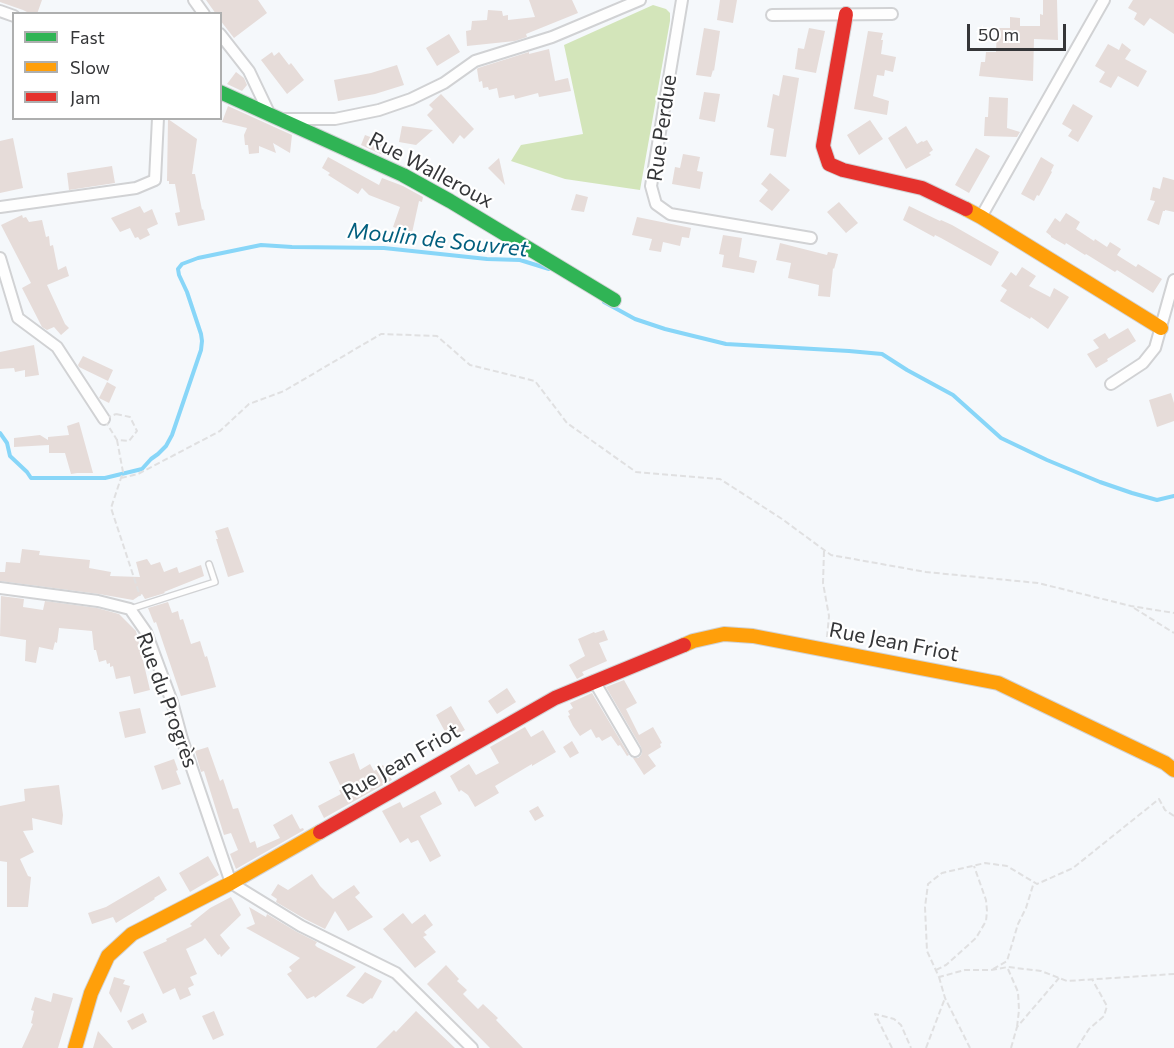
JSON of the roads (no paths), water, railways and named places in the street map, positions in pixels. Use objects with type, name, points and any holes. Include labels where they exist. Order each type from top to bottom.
[{"type":"street","points":[[222,37],[249,71],[274,117],[335,119],[379,110],[411,99],[444,83],[475,61],[552,38],[640,0]]},
{"type":"street","name":"Rue Perdue","points":[[682,0],[651,186],[656,204],[670,214],[811,238]]},
{"type":"street","points":[[981,217],[1104,0]]},
{"type":"street","points":[[846,14],[824,147],[829,164],[843,170],[922,188],[944,198],[981,217],[1161,328]]},
{"type":"street","points":[[772,15],[892,14]]},
{"type":"street","name":"Rue Walleroux","points":[[222,93],[403,175],[614,300]]},
{"type":"street","points":[[0,207],[136,188],[155,180],[158,120]]},
{"type":"street","points":[[0,258],[18,318],[57,347],[104,419]]},
{"type":"street","points":[[1111,384],[1143,363],[1155,348],[1174,280]]},
{"type":"street","name":"Rue du Progrès","points":[[0,588],[98,601],[130,609],[146,632],[172,702],[182,739],[231,883]]},
{"type":"street","name":"Rue Jean Friot","points":[[75,1048],[91,993],[108,956],[132,934],[231,883],[555,698],[693,641],[724,634],[753,636],[998,683],[1165,763],[1174,770]]},
{"type":"street","points":[[594,681],[634,751]]},
{"type":"street","points":[[231,883],[301,926],[396,973],[472,1048]]},
{"type":"lane","points":[[130,609],[215,582],[209,564]]},
{"type":"waterway","name":"Moulin de Souvret","points":[[0,433],[7,443],[10,456],[31,478],[105,478],[142,469],[166,446],[172,435],[201,350],[201,334],[178,269],[182,264],[198,258],[261,245],[384,248],[487,259],[520,260],[549,269]]},
{"type":"waterway","name":"Moulin de Souvret","points":[[604,302],[635,319],[726,344],[882,354],[953,395],[1001,438],[1047,460],[1132,493],[1157,500],[1174,496]]}]
